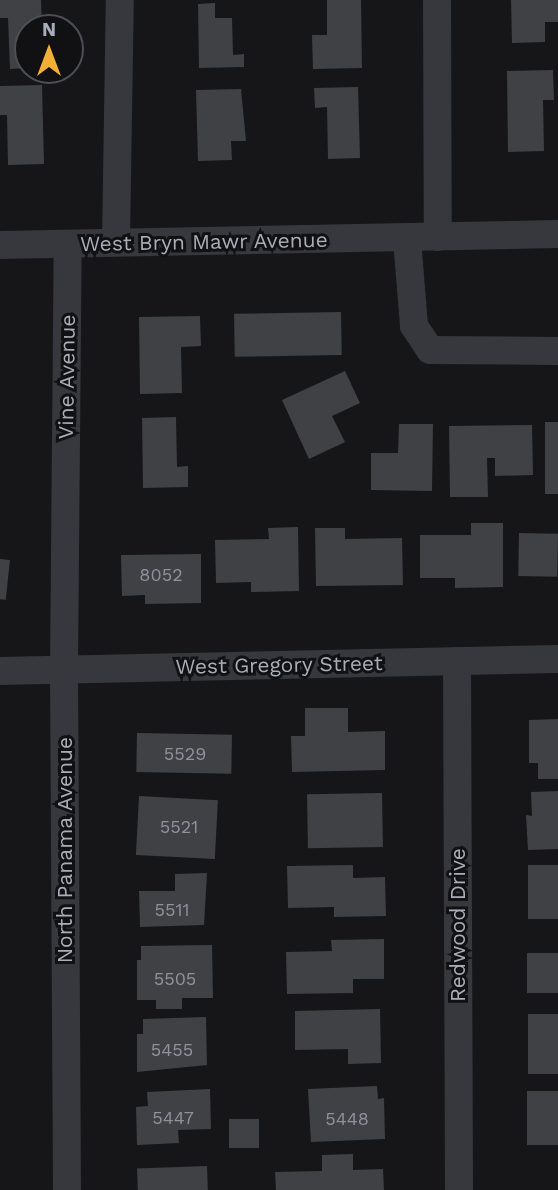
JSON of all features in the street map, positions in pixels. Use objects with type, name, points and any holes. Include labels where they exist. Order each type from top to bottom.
[{"type":"street","points":[[116,242],[120,0]]},
{"type":"street","points":[[437,0],[438,237]]},
{"type":"street","name":"West Bryn Mawr Avenue","points":[[0,245],[407,239],[558,233]]},
{"type":"street","points":[[407,239],[414,326],[430,350],[558,351]]},
{"type":"street","name":"Vine Avenue","points":[[65,510],[68,244]]},
{"type":"street","name":"North Panama Avenue","points":[[65,510],[67,1190]]},
{"type":"street","name":"West Gregory Street","points":[[0,671],[558,659]]},
{"type":"street","name":"Redwood Drive","points":[[457,661],[459,1190]]},
{"type":"building","points":[[0,0],[41,0],[42,14],[14,14],[14,69],[10,69],[8,18],[0,18]]},
{"type":"building","points":[[327,0],[361,0],[362,68],[313,69],[312,35],[327,35]]},
{"type":"building","points":[[511,0],[558,0],[558,22],[545,22],[545,42],[512,43]]},
{"type":"building","points":[[215,3],[215,18],[232,18],[233,55],[244,54],[244,67],[199,68],[198,4]]},
{"type":"building","points":[[553,70],[554,100],[543,100],[544,151],[508,152],[507,71]]},
{"type":"building","points":[[42,85],[44,164],[8,165],[7,115],[0,115],[0,86]]},
{"type":"building","points":[[358,87],[360,158],[328,159],[327,107],[315,108],[314,88]]},
{"type":"building","points":[[241,89],[246,141],[231,141],[232,160],[198,161],[196,90]]},
{"type":"building","points":[[341,312],[342,355],[235,357],[234,314]]},
{"type":"building","points":[[200,316],[201,346],[181,347],[182,393],[140,394],[139,317]]},
{"type":"building","points":[[345,371],[360,403],[332,416],[345,442],[309,459],[282,400]]},
{"type":"building","points":[[176,417],[177,467],[188,466],[188,487],[143,488],[142,418]]},
{"type":"building","points":[[545,422],[558,422],[558,494],[545,494]]},
{"type":"building","points":[[399,424],[433,424],[432,491],[371,490],[371,453],[398,453]]},
{"type":"building","points":[[532,425],[533,475],[495,476],[495,458],[487,458],[488,497],[450,497],[449,426]]},
{"type":"building","points":[[471,523],[503,523],[503,587],[455,588],[455,578],[420,578],[420,535],[471,535]]},
{"type":"building","points":[[298,527],[299,591],[251,592],[251,582],[216,583],[215,540],[269,539],[268,528]]},
{"type":"building","points":[[315,528],[345,528],[345,539],[402,538],[403,585],[316,586]]},
{"type":"building","points":[[519,533],[558,534],[557,577],[518,576]]},
{"type":"building","points":[[201,554],[201,603],[145,604],[145,595],[122,596],[121,555]]},
{"type":"building","points":[[0,559],[10,560],[6,600],[0,599]]},
{"type":"building","points":[[305,708],[348,708],[348,732],[385,731],[385,770],[292,772],[291,736],[305,736]]},
{"type":"building","points":[[558,719],[558,779],[538,779],[538,763],[529,763],[529,720]]},
{"type":"building","points":[[137,733],[232,735],[231,774],[136,772]]},
{"type":"building","points":[[558,791],[558,849],[528,850],[526,815],[532,816],[531,792]]},
{"type":"building","points":[[382,793],[383,847],[308,848],[307,794]]},
{"type":"building","points":[[139,796],[218,800],[215,859],[136,855]]},
{"type":"building","points":[[353,865],[353,878],[385,877],[386,916],[334,917],[334,907],[288,908],[287,866]]},
{"type":"building","points":[[528,865],[558,865],[558,919],[528,919]]},
{"type":"building","points":[[207,873],[204,925],[140,927],[139,891],[175,891],[175,874]]},
{"type":"building","points":[[384,939],[384,979],[353,979],[353,993],[287,994],[286,952],[332,951],[331,940]]},
{"type":"building","points":[[212,945],[213,998],[182,998],[182,1009],[156,1009],[156,1000],[137,1000],[137,960],[141,960],[141,946]]},
{"type":"building","points":[[527,953],[558,953],[558,993],[527,993]]},
{"type":"building","points":[[380,1009],[381,1063],[348,1064],[348,1049],[295,1050],[295,1011]]},
{"type":"building","points":[[528,1014],[558,1014],[558,1074],[528,1074]]},
{"type":"building","points":[[206,1017],[207,1065],[137,1072],[137,1034],[143,1034],[143,1019]]},
{"type":"building","points":[[377,1086],[378,1099],[384,1098],[385,1139],[311,1142],[308,1089]]},
{"type":"building","points":[[210,1089],[211,1129],[178,1130],[179,1143],[137,1145],[136,1107],[148,1106],[147,1092]]},
{"type":"building","points":[[527,1091],[558,1091],[558,1145],[527,1145]]},
{"type":"building","points":[[229,1119],[259,1119],[259,1148],[229,1148]]},
{"type":"building","points":[[353,1154],[353,1170],[383,1169],[384,1190],[276,1190],[275,1172],[322,1171],[322,1155]]},
{"type":"building","points":[[207,1166],[208,1190],[138,1190],[137,1168]]}]
